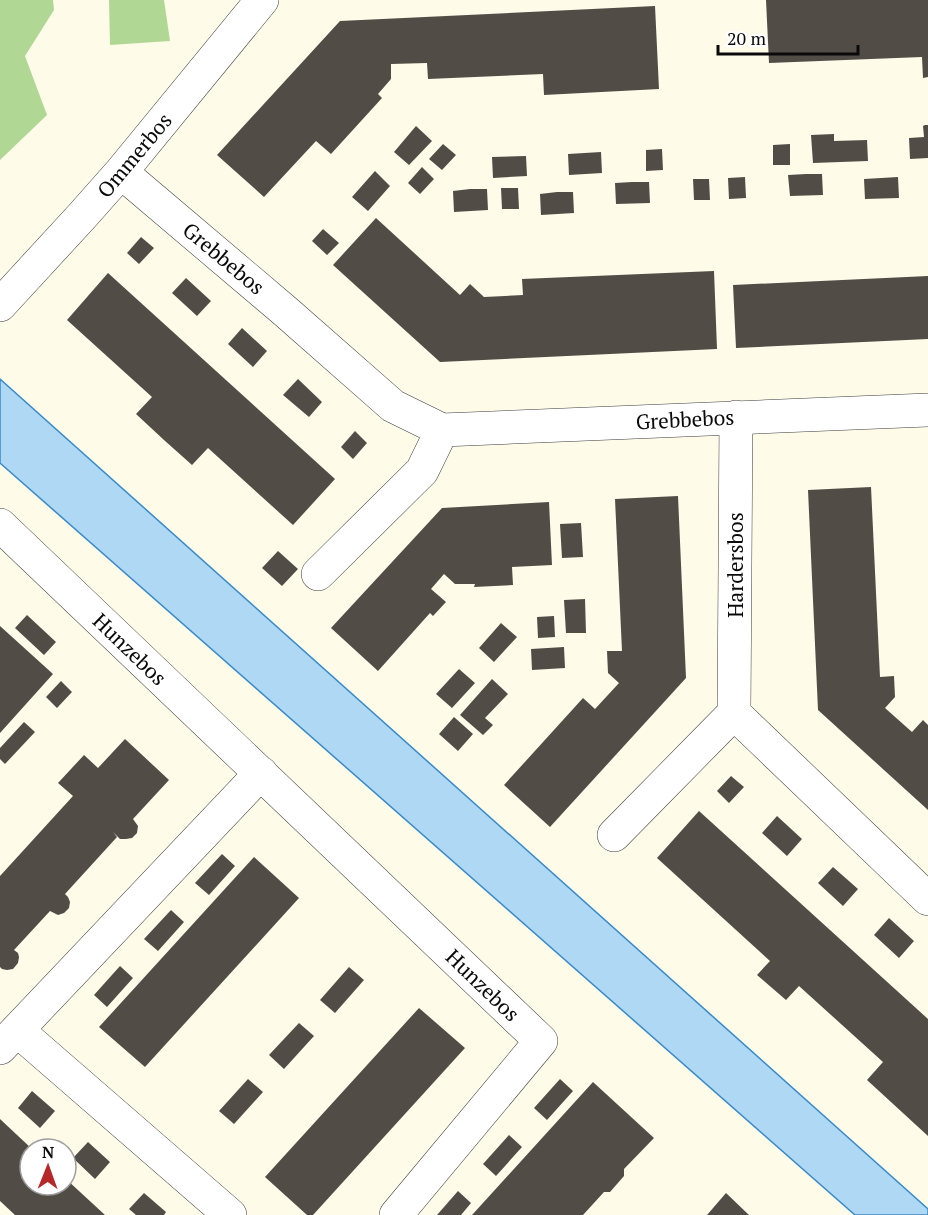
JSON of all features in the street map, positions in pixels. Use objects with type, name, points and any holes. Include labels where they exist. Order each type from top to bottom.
[{"type":"street","name":"Ommerbos","points":[[0,305],[121,172],[262,0]]},
{"type":"street","name":"Grebbebos","points":[[121,172],[285,310],[393,406],[441,430],[928,410]]},
{"type":"street","name":"Hardersbos","points":[[734,713],[736,417]]},
{"type":"street","points":[[318,574],[422,471],[441,430]]},
{"type":"street","name":"Hunzebos","points":[[0,525],[541,1041],[396,1215]]},
{"type":"street","points":[[614,836],[734,713],[928,899]]},
{"type":"street","points":[[230,1215],[9,1039],[261,773]]},
{"type":"green space","points":[[0,0],[53,0],[54,10],[25,56],[47,115],[0,160]]},
{"type":"green space","points":[[109,0],[164,0],[170,41],[110,45]]},
{"type":"water","points":[[0,379],[928,1209],[928,1215],[855,1215],[0,463]]},
{"type":"building","points":[[766,0],[928,0],[928,77],[923,78],[922,57],[769,63]]},
{"type":"building","points":[[655,6],[659,89],[544,95],[543,74],[428,79],[427,63],[391,64],[391,79],[378,94],[382,98],[331,154],[316,141],[264,197],[217,155],[340,21]]},
{"type":"building","points":[[928,125],[928,158],[910,159],[909,138],[924,137],[923,126]]},
{"type":"building","points":[[416,126],[432,141],[409,165],[394,152]]},
{"type":"building","points":[[834,134],[834,141],[867,140],[868,161],[813,163],[811,135]]},
{"type":"building","points":[[443,144],[456,155],[442,170],[429,159]]},
{"type":"building","points":[[790,144],[790,165],[773,165],[773,145]]},
{"type":"building","points":[[662,149],[663,170],[646,171],[646,150]]},
{"type":"building","points":[[601,152],[602,173],[569,175],[568,154]]},
{"type":"building","points":[[526,156],[527,176],[493,178],[492,157]]},
{"type":"building","points":[[422,167],[434,179],[420,194],[408,183]]},
{"type":"building","points":[[375,171],[390,186],[368,211],[352,197]]},
{"type":"building","points":[[822,174],[823,195],[790,196],[788,175]]},
{"type":"building","points":[[745,177],[746,198],[729,199],[728,178]]},
{"type":"building","points":[[898,177],[899,198],[865,199],[864,179]]},
{"type":"building","points":[[693,179],[709,179],[710,200],[694,200]]},
{"type":"building","points":[[649,182],[650,203],[616,204],[615,183]]},
{"type":"building","points":[[501,188],[518,188],[519,209],[502,209]]},
{"type":"building","points":[[487,189],[488,210],[454,212],[453,191]]},
{"type":"building","points":[[573,192],[574,213],[541,215],[540,194]]},
{"type":"building","points":[[376,218],[460,295],[470,284],[484,297],[523,295],[522,279],[714,271],[717,349],[440,362],[333,265]]},
{"type":"building","points":[[323,229],[339,243],[327,255],[312,241]]},
{"type":"building","points":[[141,237],[154,248],[139,264],[127,253]]},
{"type":"building","points":[[108,273],[335,479],[293,525],[208,448],[192,465],[136,414],[152,397],[67,320]]},
{"type":"building","points":[[928,276],[928,339],[736,348],[733,285]]},
{"type":"building","points":[[186,278],[211,301],[197,316],[172,293]]},
{"type":"building","points":[[242,328],[267,351],[253,367],[228,344]]},
{"type":"building","points":[[298,379],[322,402],[309,417],[283,395]]},
{"type":"building","points":[[355,431],[367,443],[353,459],[341,447]]},
{"type":"building","points":[[871,487],[880,677],[894,676],[895,697],[885,708],[912,732],[923,720],[928,725],[928,810],[818,710],[808,490]]},
{"type":"building","points":[[678,496],[686,678],[550,827],[504,785],[583,698],[595,709],[619,683],[608,673],[607,651],[622,651],[615,499]]},
{"type":"building","points":[[549,502],[552,565],[512,567],[513,585],[474,587],[475,584],[455,584],[444,574],[431,589],[446,602],[433,616],[430,613],[378,671],[331,628],[442,508]]},
{"type":"building","points":[[581,523],[583,557],[562,558],[560,524]]},
{"type":"building","points":[[278,551],[298,569],[282,586],[262,568]]},
{"type":"building","points":[[585,599],[586,633],[566,633],[564,600]]},
{"type":"building","points":[[27,615],[56,642],[44,655],[15,628]]},
{"type":"building","points":[[554,616],[555,637],[538,638],[537,617]]},
{"type":"building","points":[[501,623],[517,637],[494,662],[479,648]]},
{"type":"building","points":[[0,626],[53,674],[0,733]]},
{"type":"building","points":[[564,647],[565,668],[532,670],[531,649]]},
{"type":"building","points":[[459,669],[475,683],[452,708],[436,694]]},
{"type":"building","points":[[492,679],[508,694],[485,718],[493,725],[483,735],[460,715]]},
{"type":"building","points":[[61,681],[72,692],[57,708],[46,697]]},
{"type":"building","points":[[454,717],[473,734],[458,751],[439,734]]},
{"type":"building","points":[[24,722],[35,732],[5,764],[0,759],[0,748]]},
{"type":"building","points":[[125,739],[169,780],[133,819],[138,826],[137,833],[132,838],[120,839],[113,832],[117,837],[65,894],[70,902],[69,908],[58,915],[50,911],[14,950],[18,953],[18,963],[13,969],[2,969],[0,967],[0,876],[73,796],[58,783],[84,755],[98,768]]},
{"type":"building","points":[[731,776],[744,787],[729,803],[717,791]]},
{"type":"building","points":[[699,811],[928,1019],[928,1136],[867,1080],[883,1062],[799,986],[786,1000],[757,975],[770,961],[657,858]]},
{"type":"building","points":[[777,816],[802,839],[787,856],[762,833]]},
{"type":"building","points":[[222,854],[235,866],[209,895],[195,883]]},
{"type":"building","points":[[254,857],[299,898],[145,1067],[99,1027]]},
{"type":"building","points":[[833,867],[858,889],[843,906],[818,883]]},
{"type":"building","points":[[171,910],[184,922],[158,951],[144,939]]},
{"type":"building","points":[[889,918],[914,941],[899,958],[874,935]]},
{"type":"building","points":[[120,966],[133,978],[107,1007],[94,995]]},
{"type":"building","points":[[349,967],[364,980],[335,1013],[320,1000]]},
{"type":"building","points":[[419,1008],[465,1048],[313,1215],[307,1215],[265,1177]]},
{"type":"building","points":[[299,1023],[314,1036],[284,1069],[269,1055]]},
{"type":"building","points":[[248,1079],[263,1092],[234,1124],[219,1111]]},
{"type":"building","points":[[560,1079],[573,1091],[547,1120],[534,1108]]},
{"type":"building","points":[[593,1082],[654,1138],[624,1169],[624,1176],[610,1192],[604,1192],[583,1215],[472,1215]]},
{"type":"building","points":[[32,1091],[55,1111],[40,1128],[18,1108]]},
{"type":"building","points":[[0,1119],[19,1137],[18,1197],[78,1197],[78,1190],[105,1215],[15,1215],[0,1201]]},
{"type":"building","points":[[509,1135],[522,1147],[496,1176],[483,1164]]},
{"type":"building","points":[[88,1142],[110,1162],[95,1179],[78,1163],[78,1153]]},
{"type":"building","points":[[458,1191],[471,1203],[461,1215],[437,1215]]},
{"type":"building","points":[[144,1193],[166,1212],[164,1215],[136,1215],[129,1209]]},
{"type":"building","points":[[726,1193],[749,1215],[707,1215]]}]
